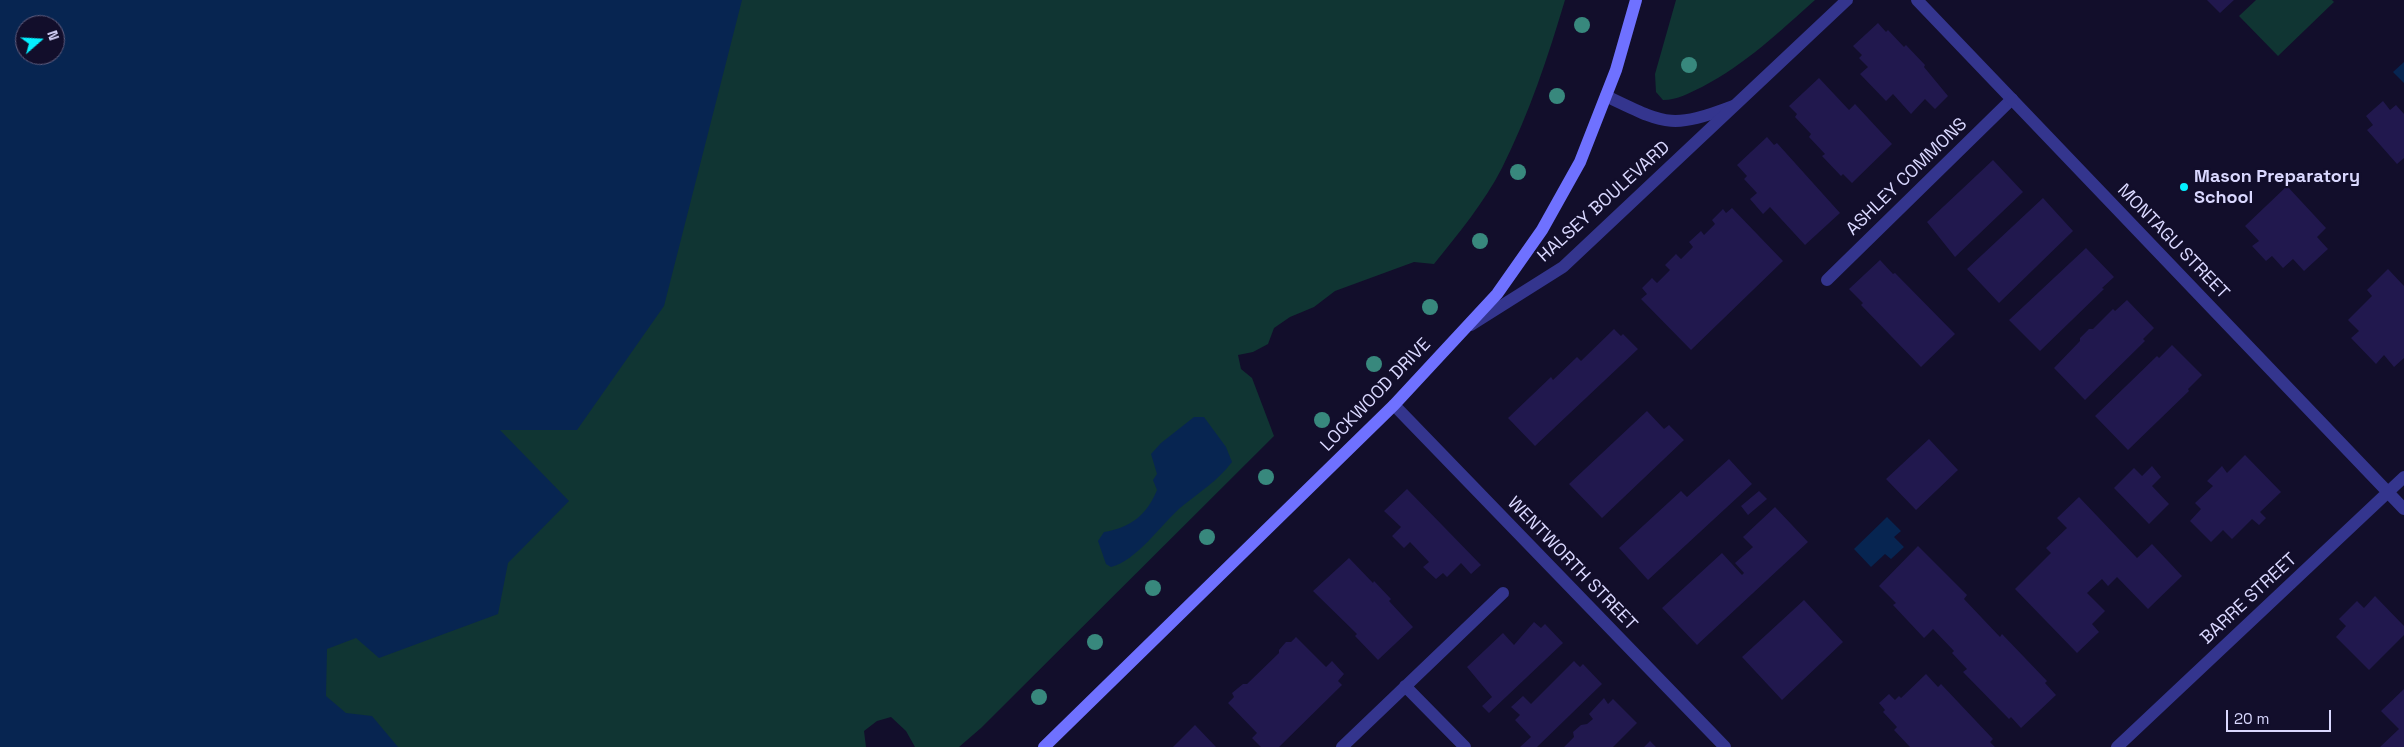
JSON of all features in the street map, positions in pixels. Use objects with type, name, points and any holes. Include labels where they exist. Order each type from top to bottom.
[{"type":"main road","name":"LOCKWOOD DRIVE","points":[[1044,747],[1394,405],[1497,294],[1542,230],[1580,162],[1616,70],[1636,0]]},
{"type":"street","name":"HALSEY BOULEVARD","points":[[1464,329],[1563,267],[1846,0]]},
{"type":"street","name":"MONTAGU STREET","points":[[1917,0],[2404,509]]},
{"type":"street","name":"HALSEY BOULEVARD","points":[[1606,96],[1657,120],[1676,123],[1704,117],[1733,106]]},
{"type":"street","name":"ASHLEY COMMONS","points":[[1826,280],[2012,99]]},
{"type":"street","name":"WENTWORTH STREET","points":[[1394,405],[1725,747]]},
{"type":"street","name":"BARRE STREET","points":[[2117,747],[2404,477]]},
{"type":"street","points":[[1342,747],[1503,593]]},
{"type":"street","points":[[1405,686],[1465,747]]},
{"type":"green space","points":[[503,0],[1565,0],[1537,85],[1521,127],[1502,168],[1479,206],[1434,264],[1414,262],[1335,291],[1314,307],[1290,317],[1274,328],[1268,344],[1253,352],[1238,355],[1241,369],[1252,378],[1274,436],[981,728],[959,747],[915,747],[906,731],[891,717],[877,721],[864,731],[866,747],[317,747],[312,635]]},
{"type":"green space","points":[[1676,0],[1815,0],[1762,47],[1718,78],[1688,94],[1674,99],[1663,100],[1656,92],[1655,74]]},
{"type":"green space","points":[[2256,0],[2332,0],[2334,2],[2278,56],[2239,16]]},
{"type":"water","points":[[0,0],[742,0],[664,306],[577,430],[500,430],[569,501],[508,563],[498,614],[379,658],[356,638],[327,649],[326,696],[346,713],[372,716],[398,747],[0,747]]},
{"type":"water","points":[[2404,62],[2404,83],[2393,72]]},
{"type":"water","points":[[1194,417],[1204,417],[1226,447],[1232,462],[1214,481],[1180,508],[1130,558],[1111,567],[1106,564],[1098,541],[1104,532],[1130,524],[1148,507],[1157,490],[1153,480],[1157,474],[1151,454],[1161,443]]},
{"type":"water","points":[[1887,517],[1901,531],[1894,537],[1904,547],[1891,559],[1885,554],[1871,567],[1854,549]]},
{"type":"building","points":[[2207,0],[2234,0],[2220,13]]},
{"type":"building","points":[[1878,23],[1886,32],[1888,30],[1904,47],[1906,45],[1925,65],[1924,67],[1948,96],[1935,109],[1925,99],[1911,114],[1893,94],[1886,101],[1860,74],[1868,67],[1859,58],[1862,55],[1853,46]]},
{"type":"building","points":[[1819,78],[1849,110],[1855,104],[1892,144],[1852,183],[1843,174],[1841,176],[1822,156],[1825,154],[1809,137],[1811,134],[1795,117],[1797,114],[1789,106]]},
{"type":"building","points":[[2383,101],[2390,110],[2396,105],[2404,114],[2404,158],[2397,164],[2367,130],[2373,125],[2366,116]]},
{"type":"building","points":[[1767,137],[1774,145],[1777,143],[1840,213],[1805,245],[1770,207],[1763,214],[1750,199],[1757,193],[1744,179],[1747,176],[1737,165]]},
{"type":"building","points":[[1993,160],[2023,192],[1955,257],[1927,222]]},
{"type":"building","points":[[2287,186],[2326,228],[2317,237],[2328,249],[2304,271],[2293,259],[2283,268],[2272,256],[2266,261],[2252,246],[2259,241],[2245,226]]},
{"type":"building","points":[[2043,198],[2073,231],[1999,303],[1967,269]]},
{"type":"building","points":[[1732,208],[1783,261],[1691,350],[1641,299],[1647,294],[1642,288],[1652,278],[1657,283],[1670,270],[1665,265],[1676,254],[1681,259],[1693,247],[1689,242],[1701,231],[1704,235],[1715,224],[1712,220],[1723,209],[1726,213]]},
{"type":"building","points":[[2086,248],[2114,277],[2040,351],[2009,320]]},
{"type":"building","points":[[1880,260],[1955,334],[1921,367],[1861,305],[1863,303],[1849,289]]},
{"type":"building","points":[[2388,269],[2404,286],[2404,358],[2394,367],[2384,355],[2376,364],[2351,338],[2359,331],[2348,320],[2372,296],[2367,290]]},
{"type":"building","points":[[2127,300],[2154,328],[2143,339],[2145,341],[2085,400],[2054,368],[2089,329],[2093,329],[2113,309],[2115,311]]},
{"type":"building","points":[[1614,329],[1621,336],[1623,334],[1638,349],[1535,446],[1508,418],[1551,377],[1553,380],[1577,357],[1581,361]]},
{"type":"building","points":[[2172,345],[2202,375],[2188,389],[2189,391],[2128,450],[2095,416],[2157,356],[2159,358]]},
{"type":"building","points":[[1647,411],[1664,429],[1669,425],[1684,440],[1602,518],[1569,484]]},
{"type":"building","points":[[1929,439],[1958,470],[1916,510],[1886,479]]},
{"type":"building","points":[[2245,455],[2281,492],[2260,512],[2266,518],[2259,525],[2252,519],[2232,539],[2223,530],[2211,542],[2190,521],[2201,509],[2195,503],[2213,486],[2207,481],[2222,466],[2227,473]]},
{"type":"building","points":[[1729,459],[1752,484],[1648,580],[1619,548],[1681,491],[1687,497]]},
{"type":"building","points":[[2152,466],[2161,477],[2152,486],[2169,504],[2149,524],[2114,488],[2134,468],[2142,476]]},
{"type":"building","points":[[1407,489],[1481,565],[1471,574],[1461,563],[1447,577],[1443,573],[1436,579],[1423,567],[1429,562],[1410,542],[1404,548],[1392,536],[1401,527],[1384,511]]},
{"type":"building","points":[[1759,491],[1767,499],[1748,515],[1741,506]]},
{"type":"building","points":[[2079,497],[2137,558],[2152,544],[2182,576],[2148,609],[2117,577],[2108,586],[2102,579],[2087,593],[2105,611],[2092,624],[2099,632],[2077,653],[2015,589],[2051,553],[2046,548],[2067,528],[2057,518]]},
{"type":"building","points":[[1775,507],[1808,542],[1697,645],[1662,608],[1722,553],[1742,575],[1744,573],[1735,563],[1753,547],[1743,537]]},
{"type":"building","points":[[1918,546],[1967,595],[1964,599],[2000,637],[2002,634],[2047,681],[2045,683],[2056,695],[2021,728],[2011,717],[2009,719],[1963,672],[1967,669],[1952,653],[1954,651],[1933,629],[1924,638],[1893,605],[1896,603],[1879,586]]},
{"type":"building","points":[[1349,558],[1391,599],[1389,601],[1413,627],[1378,660],[1355,636],[1357,634],[1313,591]]},
{"type":"building","points":[[2375,596],[2404,626],[2404,635],[2369,670],[2336,637],[2346,626],[2339,619],[2357,601],[2364,608]]},
{"type":"building","points":[[1804,600],[1843,642],[1782,700],[1742,657]]},
{"type":"building","points":[[1534,622],[1541,628],[1545,624],[1563,643],[1489,713],[1482,706],[1492,697],[1467,667],[1503,633],[1514,645]]},
{"type":"building","points":[[1296,637],[1326,667],[1332,661],[1344,674],[1338,681],[1342,685],[1279,747],[1261,747],[1252,738],[1257,733],[1228,703],[1234,697],[1232,693],[1243,684],[1247,684],[1279,653],[1279,650],[1286,642],[1291,642]]},
{"type":"building","points":[[1574,661],[1580,667],[1583,664],[1602,684],[1537,747],[1520,747],[1531,737],[1515,720],[1520,715],[1511,707],[1523,696],[1531,704]]},
{"type":"building","points":[[1926,674],[1938,687],[1941,684],[1993,739],[1990,742],[1995,747],[1910,747],[1894,730],[1897,727],[1883,712],[1885,710],[1879,703],[1889,694],[1895,700],[1899,696],[1901,698]]},
{"type":"building","points":[[2404,689],[2404,747],[2380,747],[2399,729],[2381,711]]},
{"type":"building","points":[[1604,698],[1608,704],[1613,699],[1637,723],[1613,747],[1564,747],[1574,737],[1573,732],[1581,725],[1587,724],[1593,719],[1589,714]]},
{"type":"building","points":[[1195,725],[1216,747],[1173,747]]},
{"type":"building","points":[[1650,741],[1656,747],[1644,747]]},
{"type":"place","name":"Mason Preparatory School","points":[[2184,187]]}]
